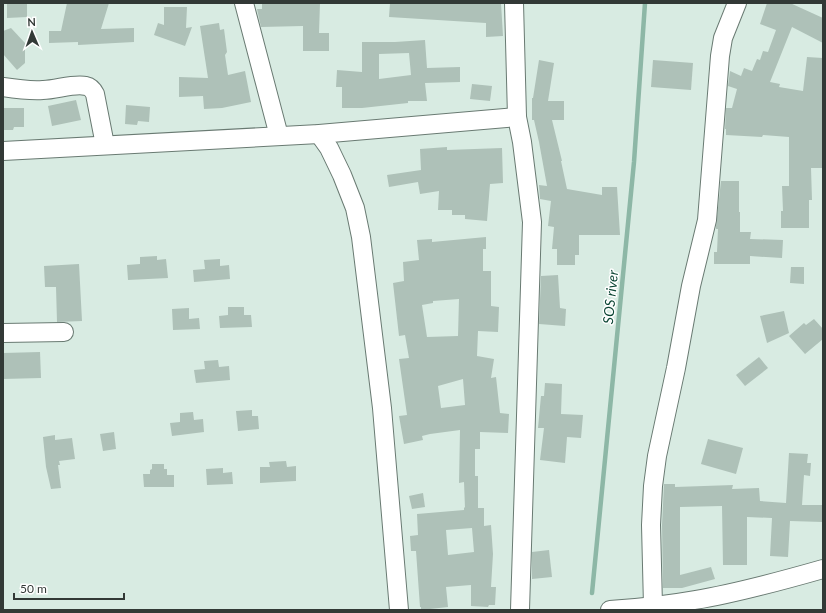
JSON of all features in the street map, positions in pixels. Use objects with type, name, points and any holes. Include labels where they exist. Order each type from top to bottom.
[{"type":"street","points":[[244,3],[279,136]]},
{"type":"street","points":[[514,3],[517,117],[522,142],[532,222],[520,610]]},
{"type":"street","points":[[653,606],[651,525],[653,486],[657,456],[676,368],[691,286],[707,220],[720,56],[723,38],[737,3]]},
{"type":"street","points":[[3,87],[27,90],[44,90],[80,85],[87,86],[92,89],[95,94],[105,145]]},
{"type":"street","points":[[3,151],[319,134],[517,117]]},
{"type":"street","points":[[319,134],[329,148],[342,175],[355,208],[361,237],[382,408],[398,610]]},
{"type":"street","points":[[3,333],[64,332]]},
{"type":"street","points":[[610,610],[653,606],[697,605],[747,589],[823,569]]},
{"type":"building","points":[[7,3],[27,3],[27,17],[7,18]]},
{"type":"building","points":[[67,3],[109,3],[101,29],[134,28],[134,42],[78,45],[78,42],[49,43],[49,31],[61,31]]},
{"type":"building","points":[[262,3],[320,3],[319,33],[329,33],[329,51],[303,51],[303,26],[261,27],[257,9],[262,9]]},
{"type":"building","points":[[390,3],[501,3],[503,36],[486,37],[486,23],[389,17]]},
{"type":"building","points":[[767,3],[790,3],[823,18],[823,43],[792,27],[770,82],[780,84],[779,87],[803,91],[807,57],[823,58],[823,168],[811,168],[812,200],[809,200],[809,228],[781,228],[781,211],[783,211],[782,186],[789,186],[789,137],[726,135],[726,108],[732,108],[737,89],[728,86],[730,71],[741,76],[744,68],[752,71],[757,59],[760,60],[763,51],[768,52],[776,30],[760,24]]},
{"type":"building","points":[[164,7],[187,7],[186,28],[192,27],[185,46],[154,35],[158,23],[164,25]]},
{"type":"building","points":[[219,23],[220,30],[224,29],[227,52],[225,55],[228,75],[245,71],[251,102],[222,108],[204,109],[203,96],[179,97],[179,77],[208,78],[200,26]]},
{"type":"building","points":[[11,28],[25,43],[25,63],[17,70],[3,54],[3,31]]},
{"type":"building","points":[[425,40],[427,68],[460,67],[460,82],[425,83],[427,101],[408,101],[408,103],[362,108],[342,108],[342,87],[336,87],[337,70],[362,72],[362,42]],"holes":[[[409,53],[411,75],[379,79],[379,54]]]},
{"type":"building","points":[[539,60],[554,63],[548,101],[564,101],[564,120],[552,120],[567,189],[602,195],[602,187],[617,187],[620,235],[579,235],[579,255],[575,255],[575,265],[557,265],[557,249],[552,249],[554,227],[548,226],[551,201],[540,199],[539,185],[547,186],[534,120],[532,120],[532,98]]},
{"type":"building","points":[[653,60],[693,63],[691,90],[651,87]]},
{"type":"building","points":[[472,84],[492,86],[490,101],[470,99]]},
{"type":"building","points":[[76,100],[81,120],[52,126],[48,106]]},
{"type":"building","points":[[126,105],[150,107],[149,122],[138,121],[137,125],[125,124]]},
{"type":"building","points":[[3,108],[24,108],[24,127],[14,127],[13,130],[3,130]]},
{"type":"building","points":[[447,147],[447,150],[502,148],[503,183],[490,184],[487,221],[465,219],[465,215],[452,215],[452,210],[438,210],[439,191],[420,194],[418,182],[389,187],[387,175],[421,170],[420,149]]},
{"type":"building","points":[[721,181],[739,181],[740,232],[751,232],[750,239],[783,240],[782,258],[750,256],[750,264],[714,264],[714,252],[717,252],[718,229],[716,229],[716,226]]},
{"type":"building","points":[[486,237],[486,249],[483,249],[483,271],[491,271],[491,306],[499,307],[498,332],[478,331],[477,356],[494,359],[491,378],[496,377],[500,413],[509,414],[508,433],[480,432],[480,449],[475,449],[475,476],[478,476],[478,508],[484,508],[484,526],[491,525],[493,554],[491,587],[496,587],[495,605],[489,605],[488,607],[471,606],[471,585],[446,587],[448,607],[421,610],[416,551],[411,551],[410,536],[418,535],[417,514],[464,510],[464,507],[465,508],[464,482],[459,483],[460,430],[422,436],[423,440],[404,444],[399,416],[407,415],[399,359],[409,358],[405,335],[399,336],[393,283],[404,281],[403,262],[419,260],[417,240],[432,239],[432,242]],"holes":[[[459,299],[458,336],[427,337],[422,305],[433,303],[433,301]],[[463,379],[465,405],[441,408],[438,386]],[[472,528],[474,552],[448,555],[446,530]]]},
{"type":"building","points":[[157,256],[157,260],[166,259],[168,278],[128,280],[127,265],[140,264],[140,257]]},
{"type":"building","points":[[220,259],[220,266],[229,265],[230,279],[194,282],[193,270],[205,269],[204,260]]},
{"type":"building","points":[[79,264],[82,321],[57,322],[56,287],[45,287],[44,266]]},
{"type":"building","points":[[791,267],[804,267],[804,284],[790,283]]},
{"type":"building","points":[[558,275],[560,308],[566,309],[565,326],[539,324],[541,276]]},
{"type":"building","points":[[228,307],[244,307],[244,315],[251,315],[252,327],[220,328],[219,316],[228,315]]},
{"type":"building","points":[[189,308],[189,319],[199,318],[200,329],[173,330],[172,309]]},
{"type":"building","points":[[784,311],[789,333],[767,343],[760,316]]},
{"type":"building","points":[[814,319],[823,329],[823,339],[805,354],[789,336],[804,323],[806,325]]},
{"type":"building","points":[[40,352],[41,378],[3,379],[3,353]]},
{"type":"building","points":[[759,357],[768,368],[745,386],[736,375]]},
{"type":"building","points":[[218,360],[219,367],[229,366],[230,380],[196,383],[194,370],[205,369],[204,361]]},
{"type":"building","points":[[545,383],[562,384],[561,414],[583,415],[581,438],[567,437],[565,463],[540,460],[544,428],[538,428],[541,396],[544,396]]},
{"type":"building","points":[[252,410],[252,416],[258,416],[259,429],[238,431],[236,411]]},
{"type":"building","points":[[193,412],[194,420],[203,419],[204,432],[172,436],[170,423],[180,422],[180,413]]},
{"type":"building","points":[[114,432],[116,449],[103,451],[100,434]]},
{"type":"building","points":[[55,435],[55,440],[72,438],[75,459],[59,461],[60,465],[58,465],[61,488],[51,489],[46,467],[43,437]]},
{"type":"building","points":[[708,439],[743,448],[736,474],[701,464]]},
{"type":"building","points":[[789,453],[808,454],[807,463],[811,463],[810,476],[804,475],[802,505],[823,505],[823,522],[790,521],[788,557],[770,556],[772,518],[747,517],[747,565],[723,565],[722,506],[680,507],[680,575],[711,567],[715,579],[682,588],[663,588],[662,525],[664,484],[675,484],[675,487],[733,485],[732,489],[759,488],[760,501],[786,503]]},
{"type":"building","points":[[286,461],[287,467],[296,466],[296,481],[260,483],[260,467],[270,467],[269,462]]},
{"type":"building","points":[[152,464],[164,464],[164,469],[167,469],[167,475],[174,475],[174,487],[144,487],[143,474],[150,474]]},
{"type":"building","points":[[223,468],[223,473],[232,472],[233,484],[207,485],[206,469]]},
{"type":"building","points":[[423,493],[425,507],[412,509],[409,496]]},
{"type":"building","points":[[549,550],[552,577],[532,579],[532,552]]},
{"type":"waterway","name":"SOS river","points":[[592,593],[634,162],[645,3]]}]
